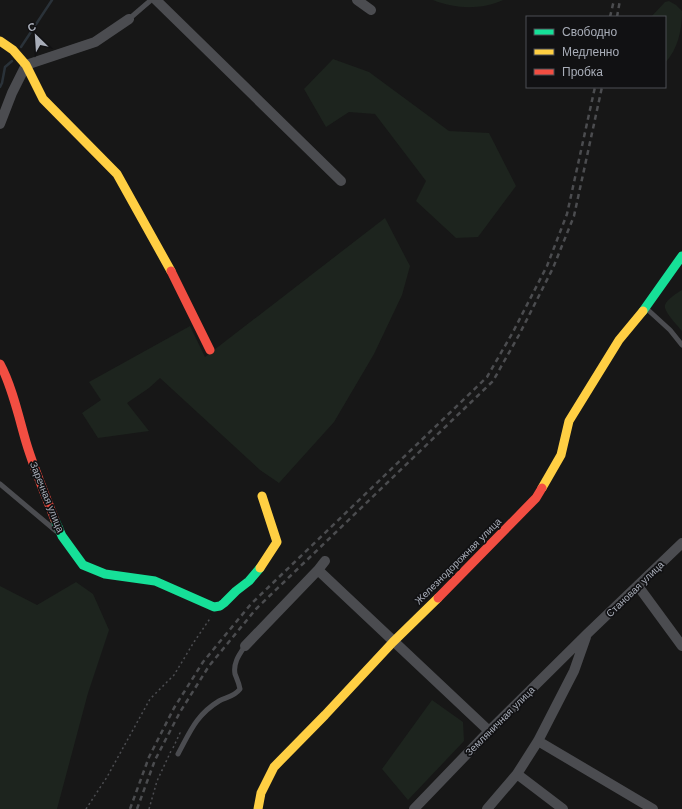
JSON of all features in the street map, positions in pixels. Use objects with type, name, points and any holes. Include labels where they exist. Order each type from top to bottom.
[{"type":"street","points":[[156,0],[341,181]]},
{"type":"street","points":[[357,0],[371,10]]},
{"type":"street","points":[[0,124],[12,93],[26,65],[95,42],[129,19]]},
{"type":"street","points":[[0,41],[13,50],[26,65],[43,99],[117,174],[168,265],[210,350]]},
{"type":"street","name":"Железнодорожная улица","points":[[258,809],[261,793],[274,767],[393,642],[536,498],[560,455],[569,421],[619,340],[646,308],[682,256]]},
{"type":"street","name":"Заречная улица","points":[[0,364],[10,389],[34,468],[62,536],[83,565],[105,574],[155,582],[214,607],[218,607]]},
{"type":"street","points":[[218,607],[248,581],[259,569],[277,542],[262,496]]},
{"type":"street","name":"Становая улица","points":[[587,634],[682,543]]},
{"type":"street","points":[[245,646],[325,561]]},
{"type":"street","points":[[318,570],[489,731]]},
{"type":"street","points":[[638,586],[682,646]]},
{"type":"street","points":[[487,809],[517,774],[538,741],[574,671],[587,634]]},
{"type":"street","name":"Земляничная улица","points":[[414,809],[489,731],[587,634]]},
{"type":"street","points":[[538,741],[653,809]]},
{"type":"street","points":[[517,774],[563,809]]},
{"type":"lane","points":[[129,19],[151,0]]},
{"type":"lane","points":[[646,308],[670,330],[682,345]]},
{"type":"lane","points":[[0,484],[62,536]]},
{"type":"lane","points":[[178,754],[198,717],[220,700],[236,695],[240,690],[234,667],[238,654],[245,646]]},
{"type":"path","points":[[86,809],[107,777],[150,699],[174,675],[218,607]]},
{"type":"path","points":[[149,809],[157,781],[180,733],[184,735]]},
{"type":"shaded area","points":[[433,0],[503,0],[477,7],[459,7]]},
{"type":"shaded area","points":[[669,1],[682,11],[678,39],[673,52],[666,62],[666,16],[652,16],[665,2]]},
{"type":"shaded area","points":[[333,59],[369,72],[449,131],[489,133],[516,186],[478,237],[456,238],[416,201],[426,181],[375,114],[349,112],[326,127],[304,89]]},
{"type":"shaded area","points":[[385,218],[410,266],[402,295],[374,354],[334,422],[279,483],[260,470],[160,378],[149,388],[127,403],[149,431],[98,438],[82,413],[101,400],[89,382],[190,326],[205,357]]},
{"type":"shaded area","points":[[682,290],[682,331],[668,315],[665,305],[672,296]]},
{"type":"shaded area","points":[[76,582],[93,594],[109,630],[88,693],[57,809],[0,809],[0,586],[37,605]]},
{"type":"shaded area","points":[[432,700],[463,722],[464,741],[408,800],[382,769]]},
{"type":"waterway","points":[[21,47],[52,0]]},
{"type":"waterway","points":[[0,87],[5,67],[12,61]]},
{"type":"railway","points":[[610,16],[614,0]]},
{"type":"railway","points":[[617,16],[620,0]]},
{"type":"railway","points":[[130,809],[149,757],[174,708],[203,662],[251,604],[487,377],[513,332],[547,266],[567,214],[595,88]]},
{"type":"railway","points":[[137,809],[155,760],[180,712],[209,666],[256,609],[493,381],[519,335],[553,268],[574,216],[602,88]]},
{"type":"traffic: fast","points":[[643,311],[682,256]]},
{"type":"traffic: fast","points":[[55,520],[62,536],[83,565],[105,574],[155,581],[214,607],[220,606],[224,603],[249,581],[260,568]]},
{"type":"traffic: slow","points":[[0,41],[13,50],[26,65],[43,99],[117,174],[171,271]]},
{"type":"traffic: slow","points":[[542,488],[561,455],[569,421],[619,340],[643,311]]},
{"type":"traffic: slow","points":[[260,568],[277,542],[262,496]]},
{"type":"traffic: slow","points":[[258,809],[261,793],[274,767],[393,642],[438,598]]},
{"type":"traffic: jam","points":[[171,271],[210,350]]},
{"type":"traffic: jam","points":[[0,364],[12,392],[32,462],[55,520]]},
{"type":"traffic: jam","points":[[438,598],[536,498],[542,488]]}]
